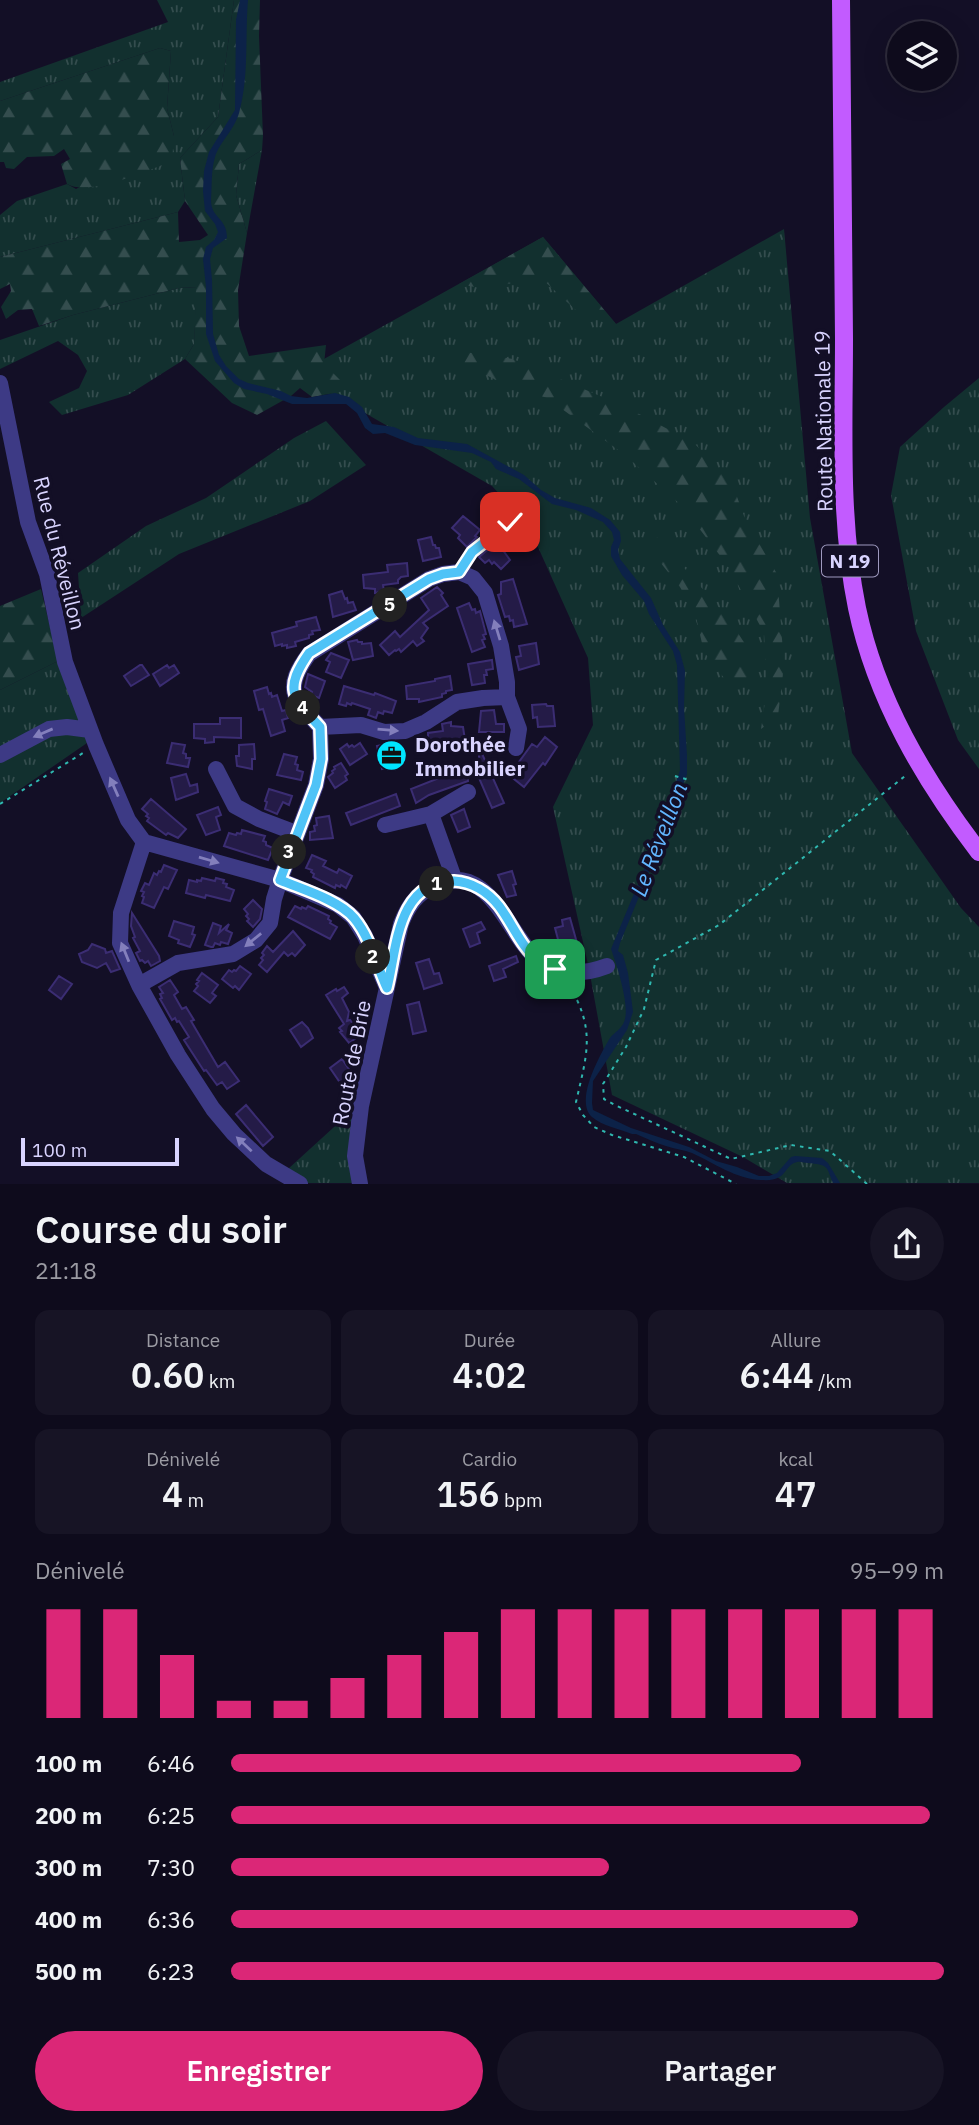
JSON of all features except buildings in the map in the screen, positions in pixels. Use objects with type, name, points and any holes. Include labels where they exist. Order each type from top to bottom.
[{"type":"main road","name":"Route Nationale 19","points":[[841,0],[845,500],[852,575],[867,643],[900,728],[941,801],[979,852]]},
{"type":"street","name":"Rue du Réveillon","points":[[0,383],[28,522],[47,574],[65,662],[93,738],[128,820],[144,842]]},
{"type":"street","points":[[139,985],[178,963],[233,954],[256,940],[270,923],[274,899],[296,833],[316,785],[321,759],[320,727],[297,702],[293,688],[297,670],[309,653],[429,579],[459,572],[473,578],[485,593],[502,646],[507,697],[519,729],[516,748]]},
{"type":"street","points":[[320,727],[361,725],[384,732],[405,731],[426,722],[457,702],[507,697]]},
{"type":"street","points":[[0,755],[49,729],[67,727],[93,738]]},
{"type":"street","points":[[216,769],[235,806],[260,820],[296,833]]},
{"type":"street","points":[[385,825],[430,814],[468,792]]},
{"type":"street","points":[[430,814],[455,881],[481,889],[498,904],[524,944],[539,961],[574,973],[607,966]]},
{"type":"street","points":[[300,1184],[266,1164],[234,1134],[213,1109],[178,1055],[139,985],[120,943],[121,913],[144,842],[280,880],[338,905],[353,917],[365,936],[387,988]]},
{"type":"street","name":"Route de Brie","points":[[360,1184],[355,1156],[361,1106],[401,925],[407,907],[422,891],[443,881],[455,881]]},
{"type":"path","points":[[459,572],[472,552],[510,522]]},
{"type":"path","points":[[0,804],[93,738]]},
{"type":"path","points":[[675,776],[689,780]]},
{"type":"path","points":[[867,1184],[830,1151],[791,1145],[731,1159],[604,1099],[603,1084],[626,1047],[644,1009],[656,960],[719,925],[905,776]]},
{"type":"path","points":[[560,970],[573,992],[588,1030],[587,1054],[576,1102],[583,1115],[594,1127],[612,1136],[684,1157],[736,1184]]},
{"type":"green space","points":[[157,0],[234,0],[218,117],[180,158],[185,201],[178,212],[0,257],[0,215],[17,201],[67,184],[76,189],[174,136],[167,108],[171,51],[160,48],[0,101],[0,82],[168,22]]},
{"type":"green space","points":[[234,0],[260,0],[263,136],[262,150],[239,164],[236,195],[247,233],[238,290],[239,326],[249,356],[326,345],[324,364],[342,382],[335,393],[312,397],[300,388],[257,415],[232,403],[185,359],[194,344],[196,287],[179,288],[39,326],[32,309],[18,310],[6,319],[1,307],[11,291],[10,284],[0,289],[0,257],[178,212],[179,242],[200,240],[208,235],[185,201],[180,158],[218,117]]},
{"type":"green space","points":[[160,48],[171,51],[167,108],[174,136],[172,161],[119,181],[89,187],[67,184],[61,164],[70,159],[64,149],[54,156],[27,157],[14,169],[6,168],[4,162],[0,162],[0,101]]},
{"type":"green space","points":[[262,150],[247,233],[236,195],[239,164]]},
{"type":"green space","points":[[784,229],[810,518],[852,753],[961,908],[979,927],[979,1183],[787,1183],[743,1157],[612,1095],[589,969],[553,807],[593,725],[588,658],[528,525],[492,486],[297,374],[543,237],[616,324]]},
{"type":"green space","points":[[543,237],[616,324],[580,314],[540,277],[485,289],[459,284]]},
{"type":"green space","points":[[197,287],[194,344],[185,359],[128,395],[62,415],[49,402],[79,388],[87,371],[78,355],[58,341],[0,369],[0,340],[73,315],[179,288]]},
{"type":"green space","points":[[437,348],[513,359],[626,407],[694,443],[732,483],[744,516],[777,574],[784,665],[778,716],[761,729],[767,688],[764,633],[728,566],[682,506],[625,455],[547,398],[507,385]]},
{"type":"green space","points":[[979,378],[979,769],[958,740],[916,631],[891,495],[900,447]]},
{"type":"green space","points":[[326,421],[366,465],[310,501],[179,554],[81,618],[78,573],[146,526],[206,498],[294,438]]},
{"type":"green space","points":[[651,530],[728,618],[751,653],[750,677],[731,687],[704,652],[696,617],[680,587],[644,542]]},
{"type":"green space","points":[[41,589],[58,661],[0,690],[0,606]]},
{"type":"green space","points":[[58,661],[87,743],[0,803],[0,690]]},
{"type":"green space","points":[[356,1107],[353,1183],[305,1183],[288,1169]]},
{"type":"water","name":"Le Réveillon","points":[[240,0],[248,0],[243,96],[235,123],[215,157],[212,173],[212,206],[224,226],[227,238],[213,248],[210,259],[213,334],[219,355],[226,366],[239,379],[291,396],[307,398],[335,393],[349,397],[362,407],[372,424],[394,427],[418,438],[467,444],[524,475],[555,498],[591,508],[610,520],[620,532],[620,559],[651,598],[663,625],[680,652],[685,671],[687,774],[620,943],[618,951],[623,955],[628,973],[633,1012],[627,1030],[593,1081],[593,1110],[631,1128],[689,1147],[716,1161],[759,1176],[777,1173],[791,1157],[822,1158],[840,1183],[833,1183],[823,1165],[800,1162],[792,1164],[776,1179],[743,1177],[692,1153],[606,1125],[592,1117],[587,1110],[590,1078],[610,1038],[623,1024],[626,1015],[622,985],[611,949],[658,836],[680,770],[677,665],[673,651],[649,614],[644,601],[622,575],[611,556],[614,540],[612,532],[603,522],[576,510],[552,504],[519,479],[496,469],[491,462],[472,453],[415,445],[385,433],[373,434],[365,428],[357,413],[346,404],[292,404],[244,389],[234,383],[215,361],[206,334],[203,259],[206,247],[218,232],[205,211],[204,171],[209,152],[235,110],[236,20]]},
{"type":"place","name":"Dorothée Immobilier","points":[[392,756]]},
{"type":"route","points":[[510,522],[472,552],[459,572],[429,579],[309,653],[297,670],[293,688],[297,702],[320,727],[321,759],[316,785],[280,880],[338,905],[353,917],[365,936],[387,988],[407,907],[422,891],[443,881],[465,882],[481,889],[498,904],[524,944],[539,961],[555,969]]}]
